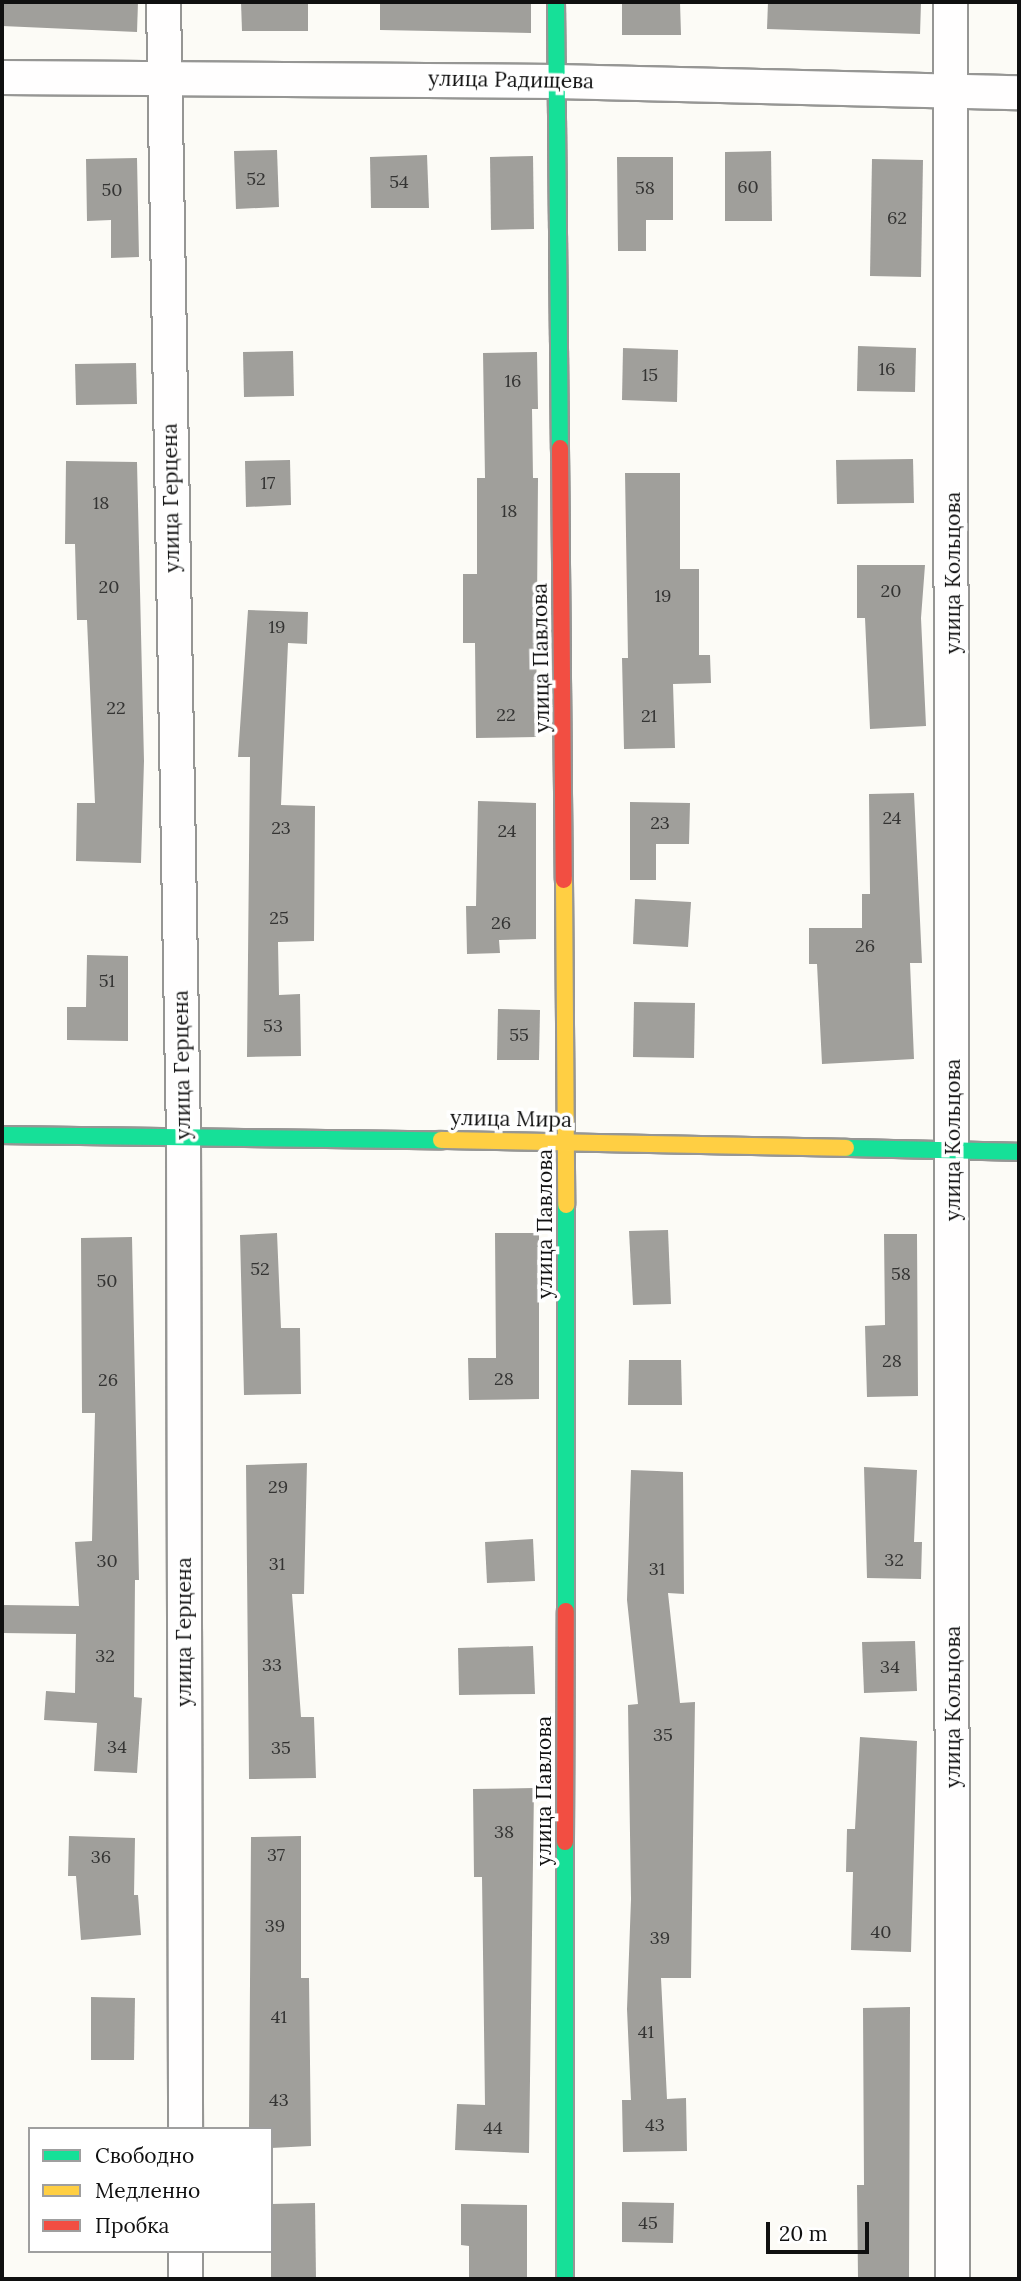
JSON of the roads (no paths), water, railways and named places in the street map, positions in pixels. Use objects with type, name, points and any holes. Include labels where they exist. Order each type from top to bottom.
[{"type":"street","name":"улица Герцена","points":[[163,2],[162,76],[183,1137],[185,2127]]},
{"type":"street","name":"улица Павлова","points":[[556,2],[566,1141],[565,2279]]},
{"type":"street","name":"улица Кольцова","points":[[950,2],[952,2279]]},
{"type":"street","name":"улица Радищева","points":[[2,76],[556,80],[1019,92]]},
{"type":"street","name":"улица Мира","points":[[2,1135],[566,1141],[1019,1152]]},
{"type":"street","points":[[185,2253],[185,2279]]}]
